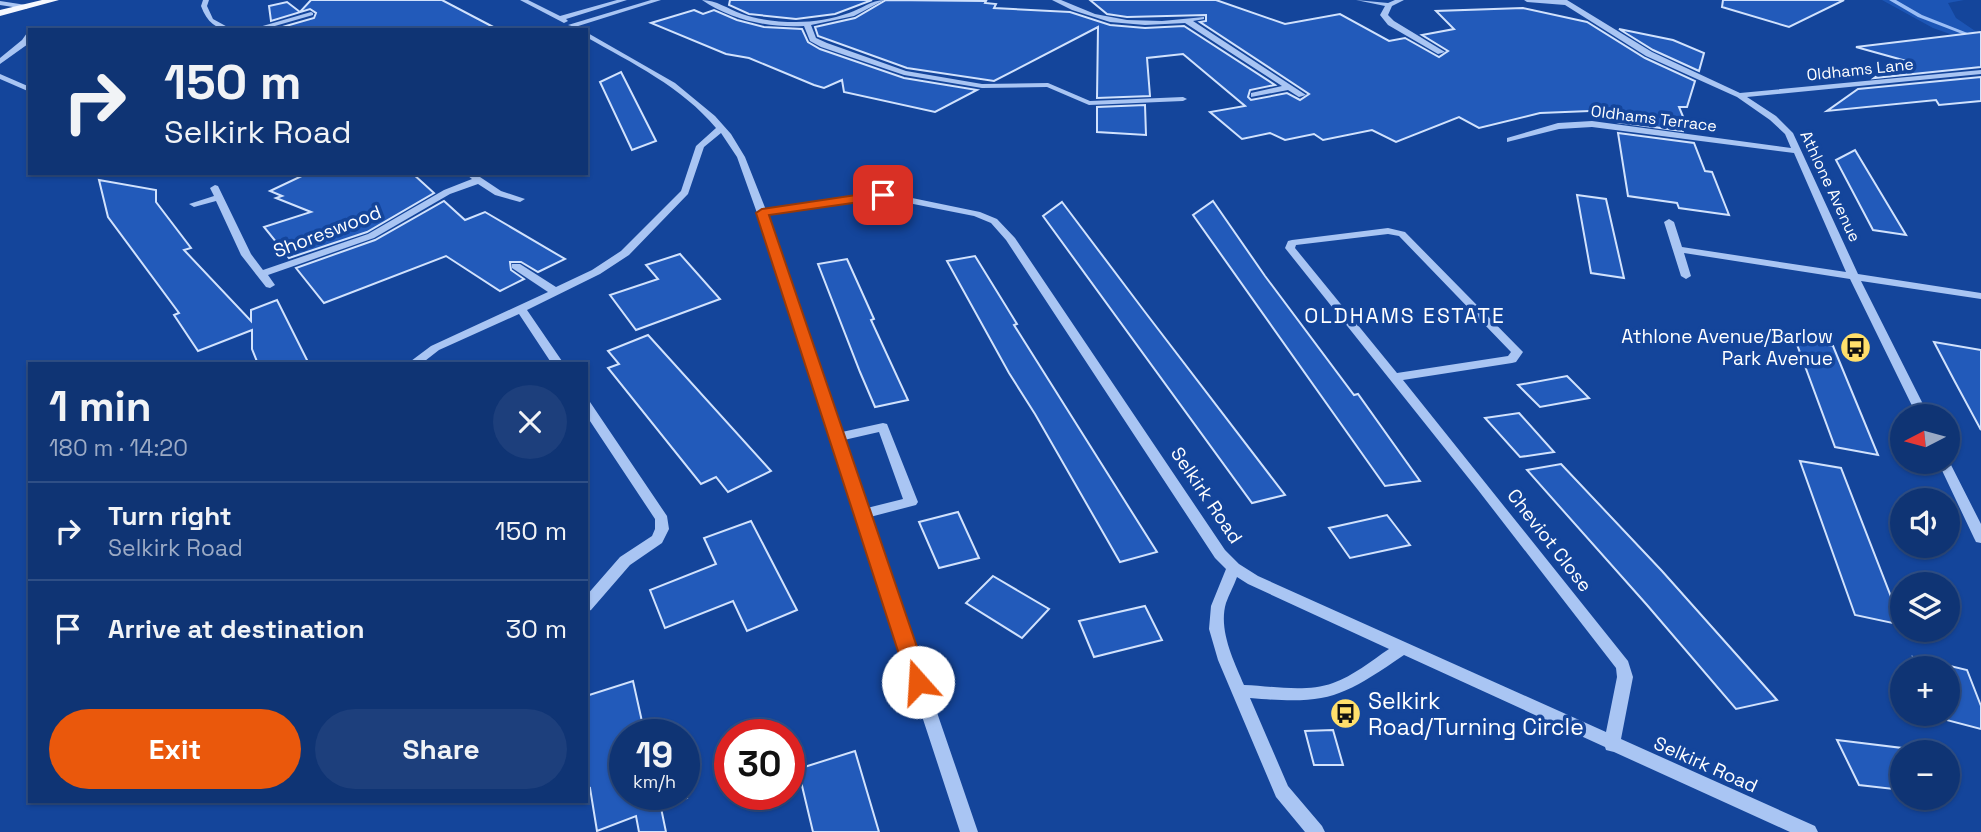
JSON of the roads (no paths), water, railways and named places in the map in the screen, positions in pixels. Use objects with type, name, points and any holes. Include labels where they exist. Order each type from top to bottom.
[{"type":"main road","points":[[0,13],[54,0]]},
{"type":"street","points":[[205,0],[204,6],[210,20],[226,28]]},
{"type":"street","points":[[523,0],[576,28],[657,0]]},
{"type":"street","points":[[559,19],[624,0]]},
{"type":"street","points":[[705,0],[754,20],[807,24],[848,15],[881,0]]},
{"type":"street","points":[[1055,0],[1082,13],[1122,24],[1157,25],[1202,18]]},
{"type":"street","points":[[1359,0],[1389,5],[1401,0]]},
{"type":"street","points":[[1527,0],[1564,1]]},
{"type":"street","name":"Athlone Avenue","points":[[1564,1],[1652,56],[1742,95],[1776,120],[1789,134],[1853,275],[1917,404]]},
{"type":"street","points":[[0,3],[26,6]]},
{"type":"street","points":[[1389,5],[1384,15],[1391,23],[1441,52]]},
{"type":"street","points":[[259,28],[311,14]]},
{"type":"street","points":[[1186,20],[1217,44],[1255,64],[1302,95]]},
{"type":"street","points":[[807,24],[813,39],[824,45],[904,73],[982,86],[1048,85],[1089,103],[1183,100]]},
{"type":"street","points":[[588,35],[674,85],[720,129],[740,156],[762,213],[969,832]]},
{"type":"street","points":[[0,62],[25,43],[28,36]]},
{"type":"street","name":"Oldhams Lane","points":[[1742,95],[1981,72]]},
{"type":"street","points":[[1048,85],[1057,75]]},
{"type":"street","points":[[0,76],[28,89]]},
{"type":"street","points":[[1254,95],[1289,87]]},
{"type":"street","points":[[1148,101],[1153,111]]},
{"type":"street","name":"Oldhams Terrace","points":[[1510,140],[1558,126],[1592,124],[1796,151]]},
{"type":"street","points":[[416,362],[435,348],[596,272],[625,253],[685,192],[700,146],[720,129]]},
{"type":"street","name":"Shoreswood","points":[[264,273],[371,236],[472,177],[498,193],[520,199]]},
{"type":"street","name":"Shoreswood","points":[[194,204],[217,193],[246,255],[264,273],[270,285]]},
{"type":"street","name":"Selkirk Road","points":[[762,213],[883,195],[977,214],[994,221],[1010,238],[1220,554],[1234,568],[1253,580],[1401,649],[1808,832]]},
{"type":"street","points":[[1670,222],[1686,276]]},
{"type":"street","name":"Cheviot Close","points":[[1395,377],[1512,359],[1517,352],[1402,233],[1388,231],[1292,243],[1290,248],[1623,666],[1625,677],[1612,744]]},
{"type":"street","points":[[1678,249],[1981,296]]},
{"type":"street","points":[[516,266],[556,292]]},
{"type":"street","points":[[522,309],[557,362]]},
{"type":"street","points":[[588,408],[662,519],[662,529],[657,539],[625,561],[588,604]]},
{"type":"street","points":[[836,438],[883,427],[911,502],[862,514]]},
{"type":"street","points":[[1950,474],[1981,538]]},
{"type":"street","points":[[1234,568],[1218,606],[1217,629],[1226,660],[1282,791],[1316,832]]},
{"type":"street","points":[[1239,691],[1304,694],[1326,692],[1345,684],[1401,649]]},
{"type":"waterway","points":[[1892,0],[1920,16],[1967,34]]},
{"type":"place","name":"Athlone Avenue/Barlow Park Avenue","points":[[1856,347]]},
{"type":"place","name":"Selkirk Road/Turning Circle","points":[[1345,714]]},
{"type":"district","name":"OLDHAMS ESTATE","points":[[1405,316]]}]
